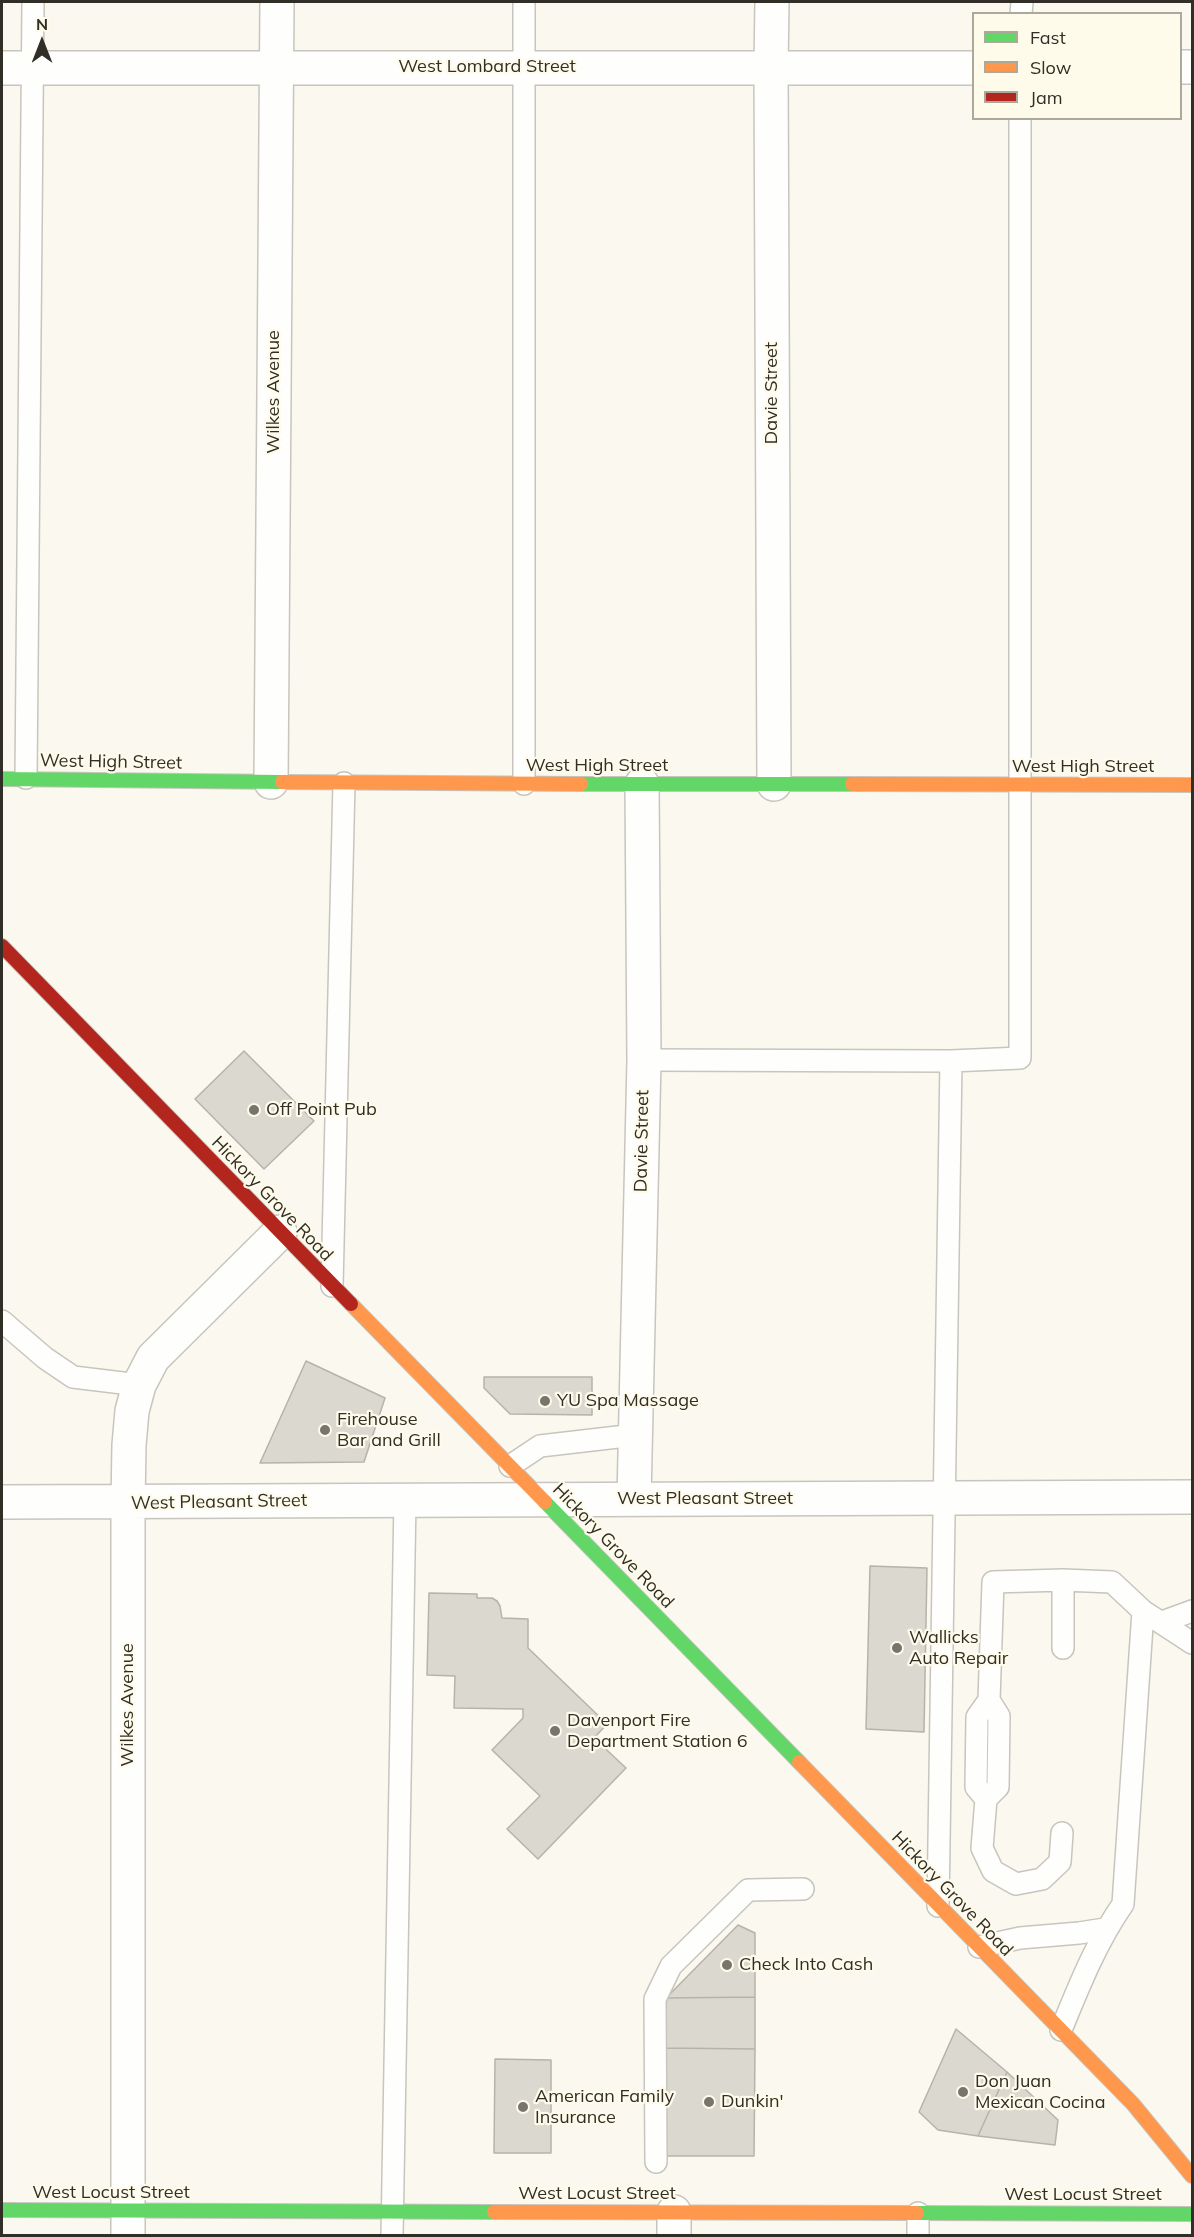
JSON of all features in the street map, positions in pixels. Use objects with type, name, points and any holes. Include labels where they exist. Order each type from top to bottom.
[{"type":"main road","name":"West High Street","points":[[2,780],[26,778],[344,783],[1192,785]]},
{"type":"main road","name":"Hickory Grove Road","points":[[2,946],[1133,2104],[1192,2176]]},
{"type":"main road","name":"West Locust Street","points":[[2,2210],[128,2223],[393,2212],[674,2224],[918,2213],[1192,2214]]},
{"type":"street","name":"Wilkes Avenue","points":[[271,782],[277,2]]},
{"type":"street","name":"Davie Street","points":[[772,2],[774,784]]},
{"type":"street","name":"West Lombard Street","points":[[16,68],[972,68]]},
{"type":"street","name":"Davie Street","points":[[634,1498],[644,1060],[642,784]]},
{"type":"street","name":"Wilkes Avenue","points":[[128,2223],[128,1503],[132,1411],[139,1385],[153,1358],[280,1232]]},
{"type":"street","name":"West Pleasant Street","points":[[2,1502],[1192,1497]]},
{"type":"lane","points":[[26,778],[16,68],[33,2]]},
{"type":"lane","points":[[524,2],[524,784]]},
{"type":"lane","points":[[644,1060],[951,1061],[1020,1058],[1020,120]]},
{"type":"lane","points":[[332,1286],[344,783]]},
{"type":"lane","points":[[938,1906],[951,1061]]},
{"type":"lane","points":[[2,1321],[45,1358],[73,1377],[139,1385]]},
{"type":"lane","points":[[510,1466],[540,1446],[635,1435]]},
{"type":"lane","points":[[393,2235],[405,1500]]},
{"type":"lane","points":[[1063,1580],[1063,1648]]},
{"type":"lane","points":[[1062,1833],[1060,1862],[1042,1879],[1016,1884],[993,1871],[982,1848],[986,1799],[998,1787],[999,1716],[989,1700],[993,1582],[1063,1580],[1112,1582],[1143,1611],[1192,1643]]},
{"type":"lane","points":[[1061,2030],[1086,1966],[1105,1929],[1123,1904],[1143,1611]]},
{"type":"lane","points":[[1162,1622],[1192,1611]]},
{"type":"lane","points":[[656,2162],[655,1999],[671,1966],[748,1890],[803,1888]]},
{"type":"lane","points":[[979,1947],[1020,1938],[1079,1934],[1105,1929]]},
{"type":"lane","points":[[918,2213],[918,2235]]},
{"type":"building","name":"Off Point Pub","points":[[244,1051],[314,1121],[264,1169],[195,1099]]},
{"type":"building","name":"Firehouse Bar and Grill","points":[[306,1361],[385,1398],[364,1462],[260,1463]]},
{"type":"building","name":"YU Spa Massage","points":[[484,1377],[592,1377],[592,1415],[510,1414],[484,1388]]},
{"type":"building","name":"Wallicks Auto Repair","points":[[870,1566],[927,1568],[924,1732],[866,1729]]},
{"type":"building","name":"Davenport Fire Department Station 6","points":[[429,1593],[477,1594],[477,1598],[492,1598],[497,1601],[502,1618],[528,1619],[528,1648],[607,1724],[594,1738],[626,1768],[538,1859],[507,1829],[540,1796],[492,1750],[523,1718],[523,1709],[454,1708],[455,1676],[427,1675]]},
{"type":"building","name":"Check Into Cash","points":[[738,1925],[755,1933],[755,1997],[666,1998]]},
{"type":"building","points":[[755,1997],[755,2049],[665,2048],[666,1998]]},
{"type":"building","name":"Don Juan Mexican Cocina","points":[[956,2029],[1007,2072],[978,2136],[938,2130],[919,2112]]},
{"type":"building","name":"Dunkin'","points":[[665,2048],[755,2049],[754,2156],[664,2156]]},
{"type":"building","name":"American Family Insurance","points":[[495,2059],[551,2060],[551,2153],[494,2153]]},
{"type":"building","points":[[1007,2072],[1058,2120],[1055,2145],[978,2136]]},
{"type":"traffic: fast","points":[[2,779],[282,782]]},
{"type":"traffic: fast","points":[[581,784],[852,784]]},
{"type":"traffic: fast","points":[[545,1502],[799,1762]]},
{"type":"traffic: fast","points":[[2,2210],[494,2212]]},
{"type":"traffic: fast","points":[[917,2213],[1192,2214]]},
{"type":"traffic: slow","points":[[282,782],[581,784]]},
{"type":"traffic: slow","points":[[852,784],[1192,785]]},
{"type":"traffic: slow","points":[[351,1304],[545,1502]]},
{"type":"traffic: slow","points":[[799,1762],[1133,2104],[1192,2176]]},
{"type":"traffic: slow","points":[[494,2212],[917,2213]]},
{"type":"traffic: jam","points":[[2,946],[351,1304]]},
{"type":"place","name":"Off Point Pub","points":[[254,1110]]},
{"type":"place","name":"YU Spa Massage","points":[[545,1401]]},
{"type":"place","name":"Firehouse Bar and Grill","points":[[325,1430]]},
{"type":"place","name":"Wallicks Auto Repair","points":[[897,1648]]},
{"type":"place","name":"Davenport Fire Department Station 6","points":[[555,1731]]},
{"type":"place","name":"Check Into Cash","points":[[727,1965]]},
{"type":"place","name":"Don Juan Mexican Cocina","points":[[963,2092]]},
{"type":"place","name":"Dunkin'","points":[[709,2102]]},
{"type":"place","name":"American Family Insurance","points":[[523,2107]]}]
